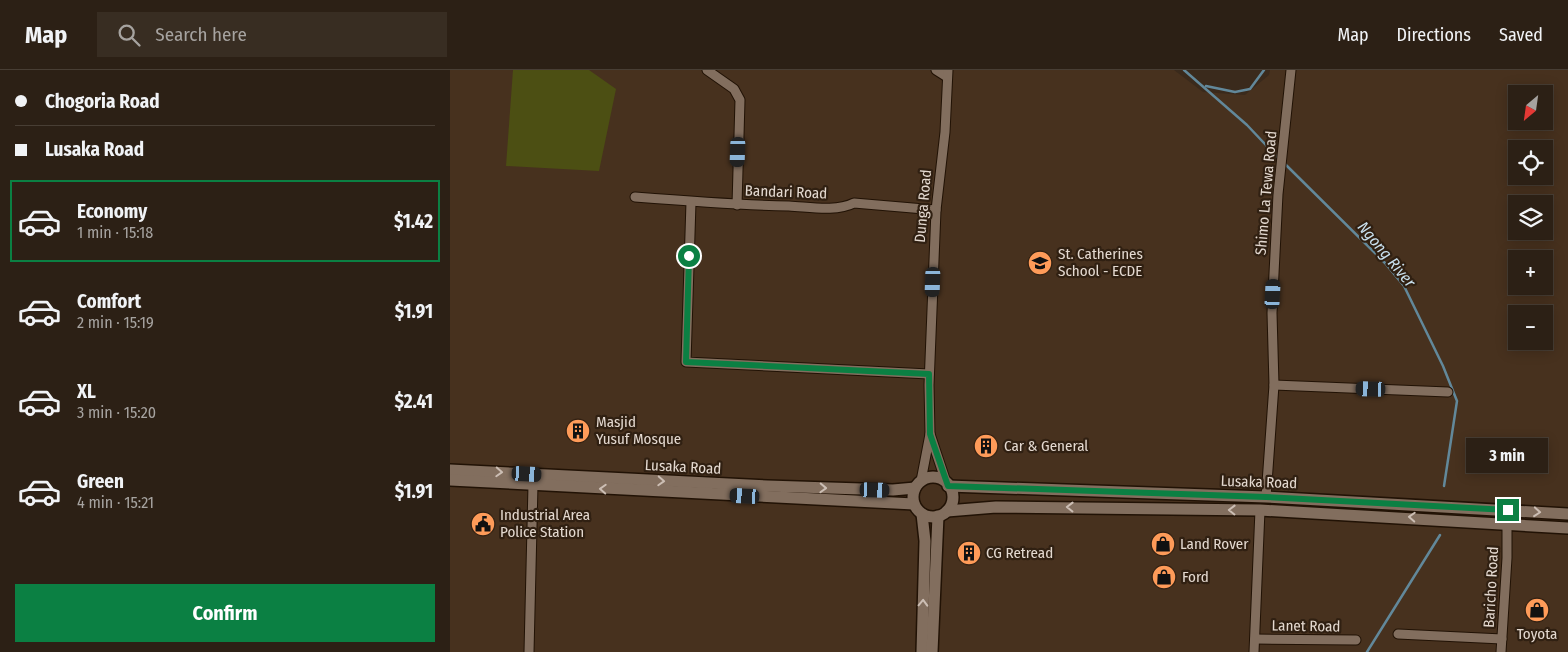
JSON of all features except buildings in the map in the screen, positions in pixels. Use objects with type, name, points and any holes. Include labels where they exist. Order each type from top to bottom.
[{"type":"main road","name":"Lusaka Road","points":[[450,470],[767,486],[893,490],[918,485]]},
{"type":"main road","points":[[922,652],[925,540],[922,514],[914,504],[918,485],[934,477],[947,484],[952,500],[942,514],[932,652]]},
{"type":"main road","name":"Lusaka Road","points":[[450,480],[914,504]]},
{"type":"main road","name":"Lusaka Road","points":[[947,484],[1266,497],[1568,514]]},
{"type":"main road","name":"Lusaka Road","points":[[942,514],[996,506],[1260,510],[1568,528]]},
{"type":"main road","points":[[922,514],[942,514]]},
{"type":"street","points":[[707,70],[734,89],[740,100],[737,204]]},
{"type":"street","points":[[936,70],[947,74]]},
{"type":"street","name":"Shimo La Tewa Road","points":[[1266,497],[1274,385],[1272,304],[1278,194],[1291,70]]},
{"type":"street","name":"Dunga Road","points":[[918,485],[930,434],[929,374],[936,210],[945,132],[947,74]]},
{"type":"street","name":"Bandari Road","points":[[635,197],[690,202],[844,207],[854,203],[936,210]]},
{"type":"street","points":[[690,202],[686,362],[929,374]]},
{"type":"street","points":[[1274,385],[1448,392]]},
{"type":"street","name":"Dunga Road","points":[[930,434],[947,484]]},
{"type":"street","points":[[529,652],[533,485]]},
{"type":"street","points":[[1254,652],[1260,510]]},
{"type":"street","name":"Baricho Road","points":[[1501,652],[1507,558],[1507,523]]},
{"type":"street","points":[[1398,634],[1502,639]]},
{"type":"street","name":"Lanet Road","points":[[1255,639],[1356,640]]},
{"type":"shaded area","points":[[450,70],[1174,70],[1203,92],[1245,95],[1269,75],[1270,70],[1568,70],[1568,652],[450,652]]},
{"type":"shaded area","points":[[513,70],[589,70],[616,89],[599,171],[506,166]]},
{"type":"waterway","name":"Ngong River","points":[[1184,70],[1247,125],[1280,160]]},
{"type":"waterway","name":"Ngong River","points":[[1206,86],[1235,92],[1250,89],[1264,70]]},
{"type":"waterway","name":"Ngong River","points":[[1284,163],[1385,263],[1404,286],[1443,366],[1457,401],[1444,486]]},
{"type":"waterway","name":"Ngong River","points":[[1367,652],[1440,535]]},
{"type":"place","name":"St. Catherines School - ECDE","points":[[1040,263]]},
{"type":"place","name":"Masjid Yusuf Mosque","points":[[578,431]]},
{"type":"place","name":"Car & General","points":[[986,446]]},
{"type":"place","name":"Industrial Area Police Station","points":[[483,524]]},
{"type":"place","name":"Land Rover","points":[[1163,544]]},
{"type":"place","name":"CG Retread","points":[[969,553]]},
{"type":"place","name":"Ford","points":[[1164,577]]},
{"type":"place","name":"Toyota","points":[[1537,610]]},
{"type":"route","points":[[689,256],[686,362],[929,374],[930,434],[940,458],[948,486],[1266,497],[1508,510]]}]
